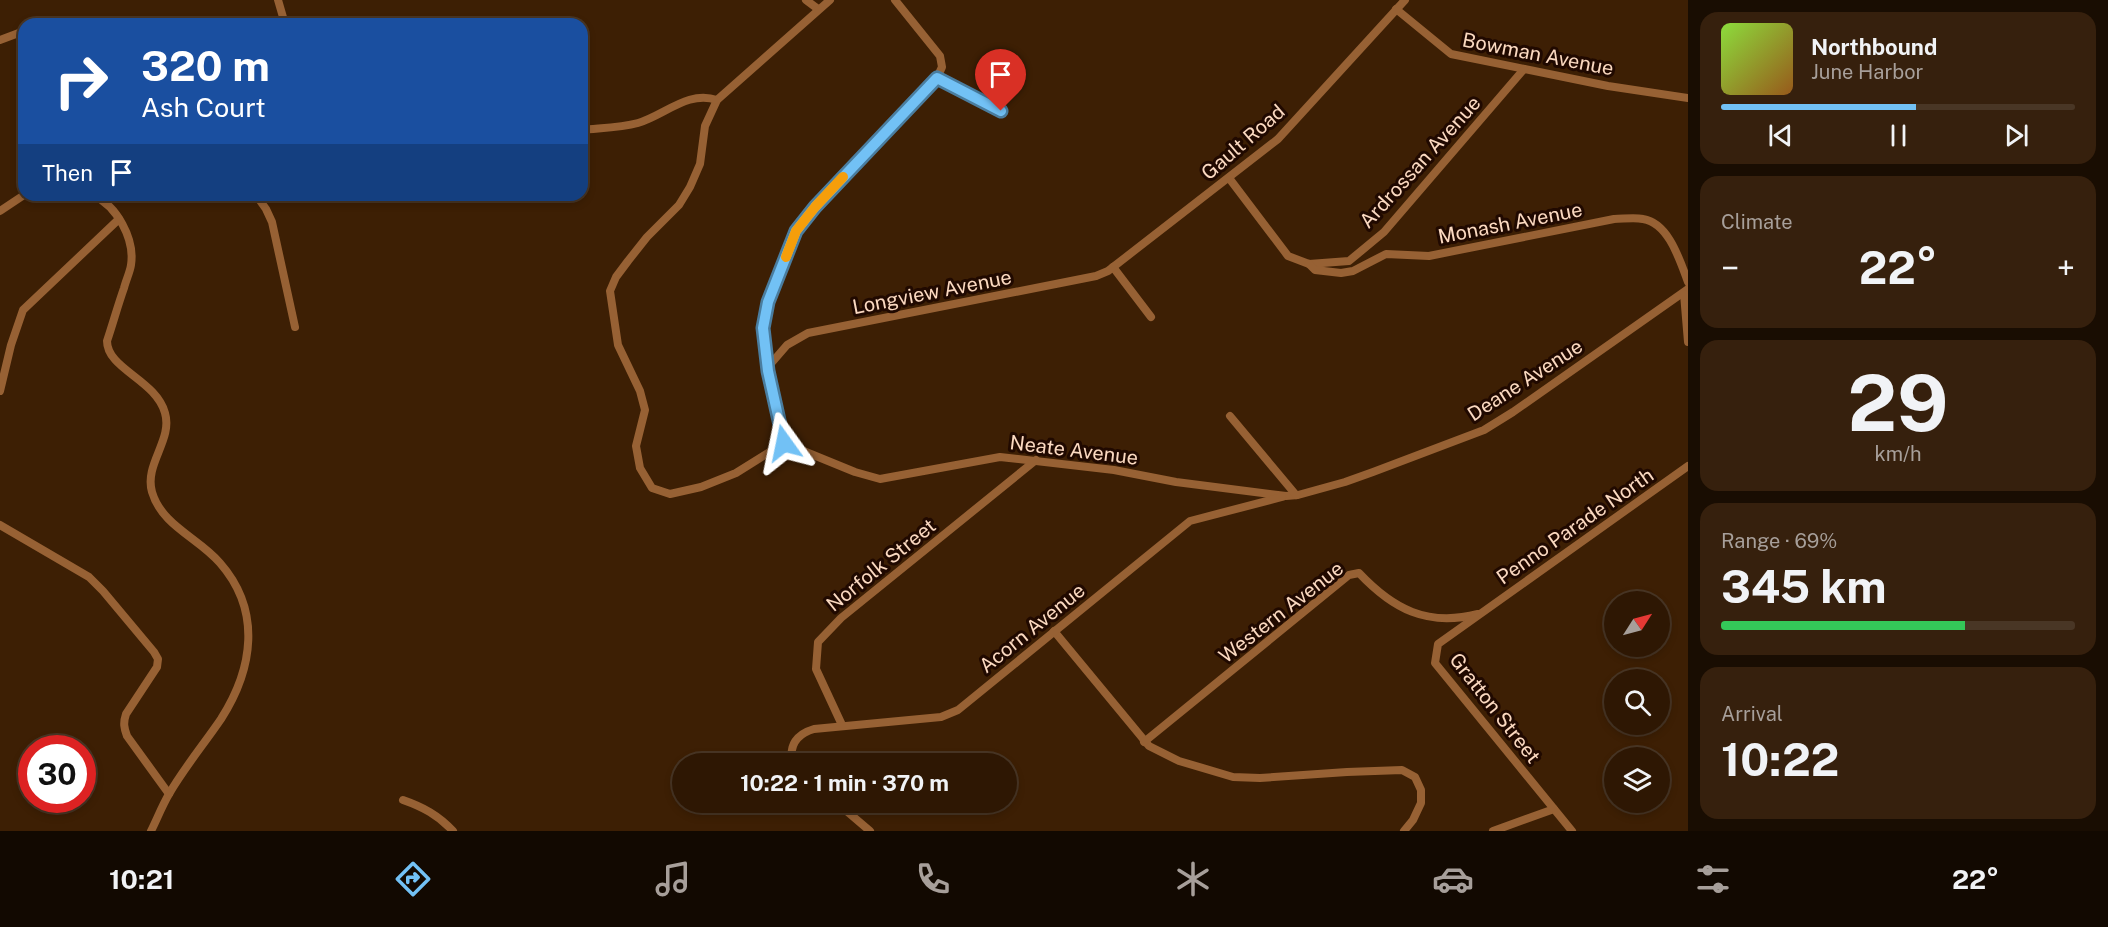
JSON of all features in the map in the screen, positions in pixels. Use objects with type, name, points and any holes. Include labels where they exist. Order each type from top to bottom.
[{"type":"street","points":[[278,0],[283,18]]},
{"type":"street","points":[[806,0],[818,9]]},
{"type":"street","points":[[830,0],[717,100],[705,126],[700,164],[690,187],[679,205],[647,237],[628,261],[616,277],[610,291],[618,345],[640,391],[645,410],[636,446],[640,468],[652,488],[670,494],[701,487],[736,473],[784,443],[768,367],[763,328],[768,302],[796,231],[815,207],[937,78],[942,67],[940,56],[895,0]]},
{"type":"street","name":"Gault Road","points":[[1113,267],[1278,140],[1405,0]]},
{"type":"street","name":"Bowman Avenue","points":[[1396,9],[1451,54],[1608,86],[1688,98]]},
{"type":"street","points":[[0,40],[18,33]]},
{"type":"street","name":"Ardrossan Avenue","points":[[1310,264],[1348,261],[1384,232],[1524,69]]},
{"type":"street","points":[[937,78],[1001,111]]},
{"type":"street","points":[[588,129],[637,123],[690,99],[706,96],[717,100]]},
{"type":"street","points":[[1229,178],[1288,256],[1310,264]]},
{"type":"street","points":[[0,211],[18,199]]},
{"type":"street","points":[[102,201],[109,206],[127,233],[131,265],[107,341],[107,349],[113,358],[149,386],[159,399],[165,413],[167,426],[153,467],[151,491],[159,509],[172,524],[204,546],[221,563],[243,602],[250,632],[245,666],[236,692],[222,717],[169,794],[151,831]]},
{"type":"street","points":[[260,201],[272,222],[294,327]]},
{"type":"street","points":[[0,391],[11,345],[24,310],[119,219]]},
{"type":"street","name":"Monash Avenue","points":[[1310,264],[1315,270],[1341,273],[1353,271],[1386,254],[1429,256],[1614,219],[1644,219],[1661,228],[1677,255],[1688,282]]},
{"type":"street","points":[[1113,267],[1151,317]]},
{"type":"street","name":"Longview Avenue","points":[[768,367],[787,345],[808,333],[1096,276],[1113,267]]},
{"type":"street","points":[[1686,292],[1688,342]]},
{"type":"street","name":"Deane Avenue","points":[[1297,495],[1345,482],[1484,430],[1686,292]]},
{"type":"street","points":[[1230,416],[1297,495]]},
{"type":"street","name":"Neate Avenue","points":[[784,443],[855,472],[880,479],[1000,457],[1114,470],[1176,482],[1286,496],[1297,495]]},
{"type":"street","name":"Norfolk Street","points":[[842,725],[816,669],[818,642],[841,618],[1036,460]]},
{"type":"street","name":"Penno Parade North","points":[[1481,614],[1688,466]]},
{"type":"street","name":"Acorn Avenue","points":[[791,753],[794,741],[802,733],[814,729],[941,717],[958,710],[1190,521],[1286,496]]},
{"type":"street","points":[[0,525],[89,578],[103,591],[154,652],[158,659],[157,667],[123,720],[128,736],[169,794]]},
{"type":"street","name":"Western Avenue","points":[[1144,742],[1349,575],[1359,573],[1376,591],[1404,610],[1432,619],[1465,618],[1481,614]]},
{"type":"street","name":"Gratton Street","points":[[1481,614],[1438,644],[1435,663],[1572,831]]},
{"type":"street","points":[[1054,631],[1144,742],[1179,761],[1233,777],[1260,778],[1347,771],[1402,770],[1415,777],[1421,790],[1421,803],[1413,820],[1404,831]]},
{"type":"street","points":[[403,800],[436,814],[453,831]]},
{"type":"street","points":[[1493,831],[1554,808]]},
{"type":"street","points":[[849,813],[870,831]]},
{"type":"slow traffic","points":[[786,257],[796,231],[843,177]]},
{"type":"route","points":[[784,443],[768,371],[763,328],[768,302],[796,231],[815,207],[937,78],[1001,111]]}]
